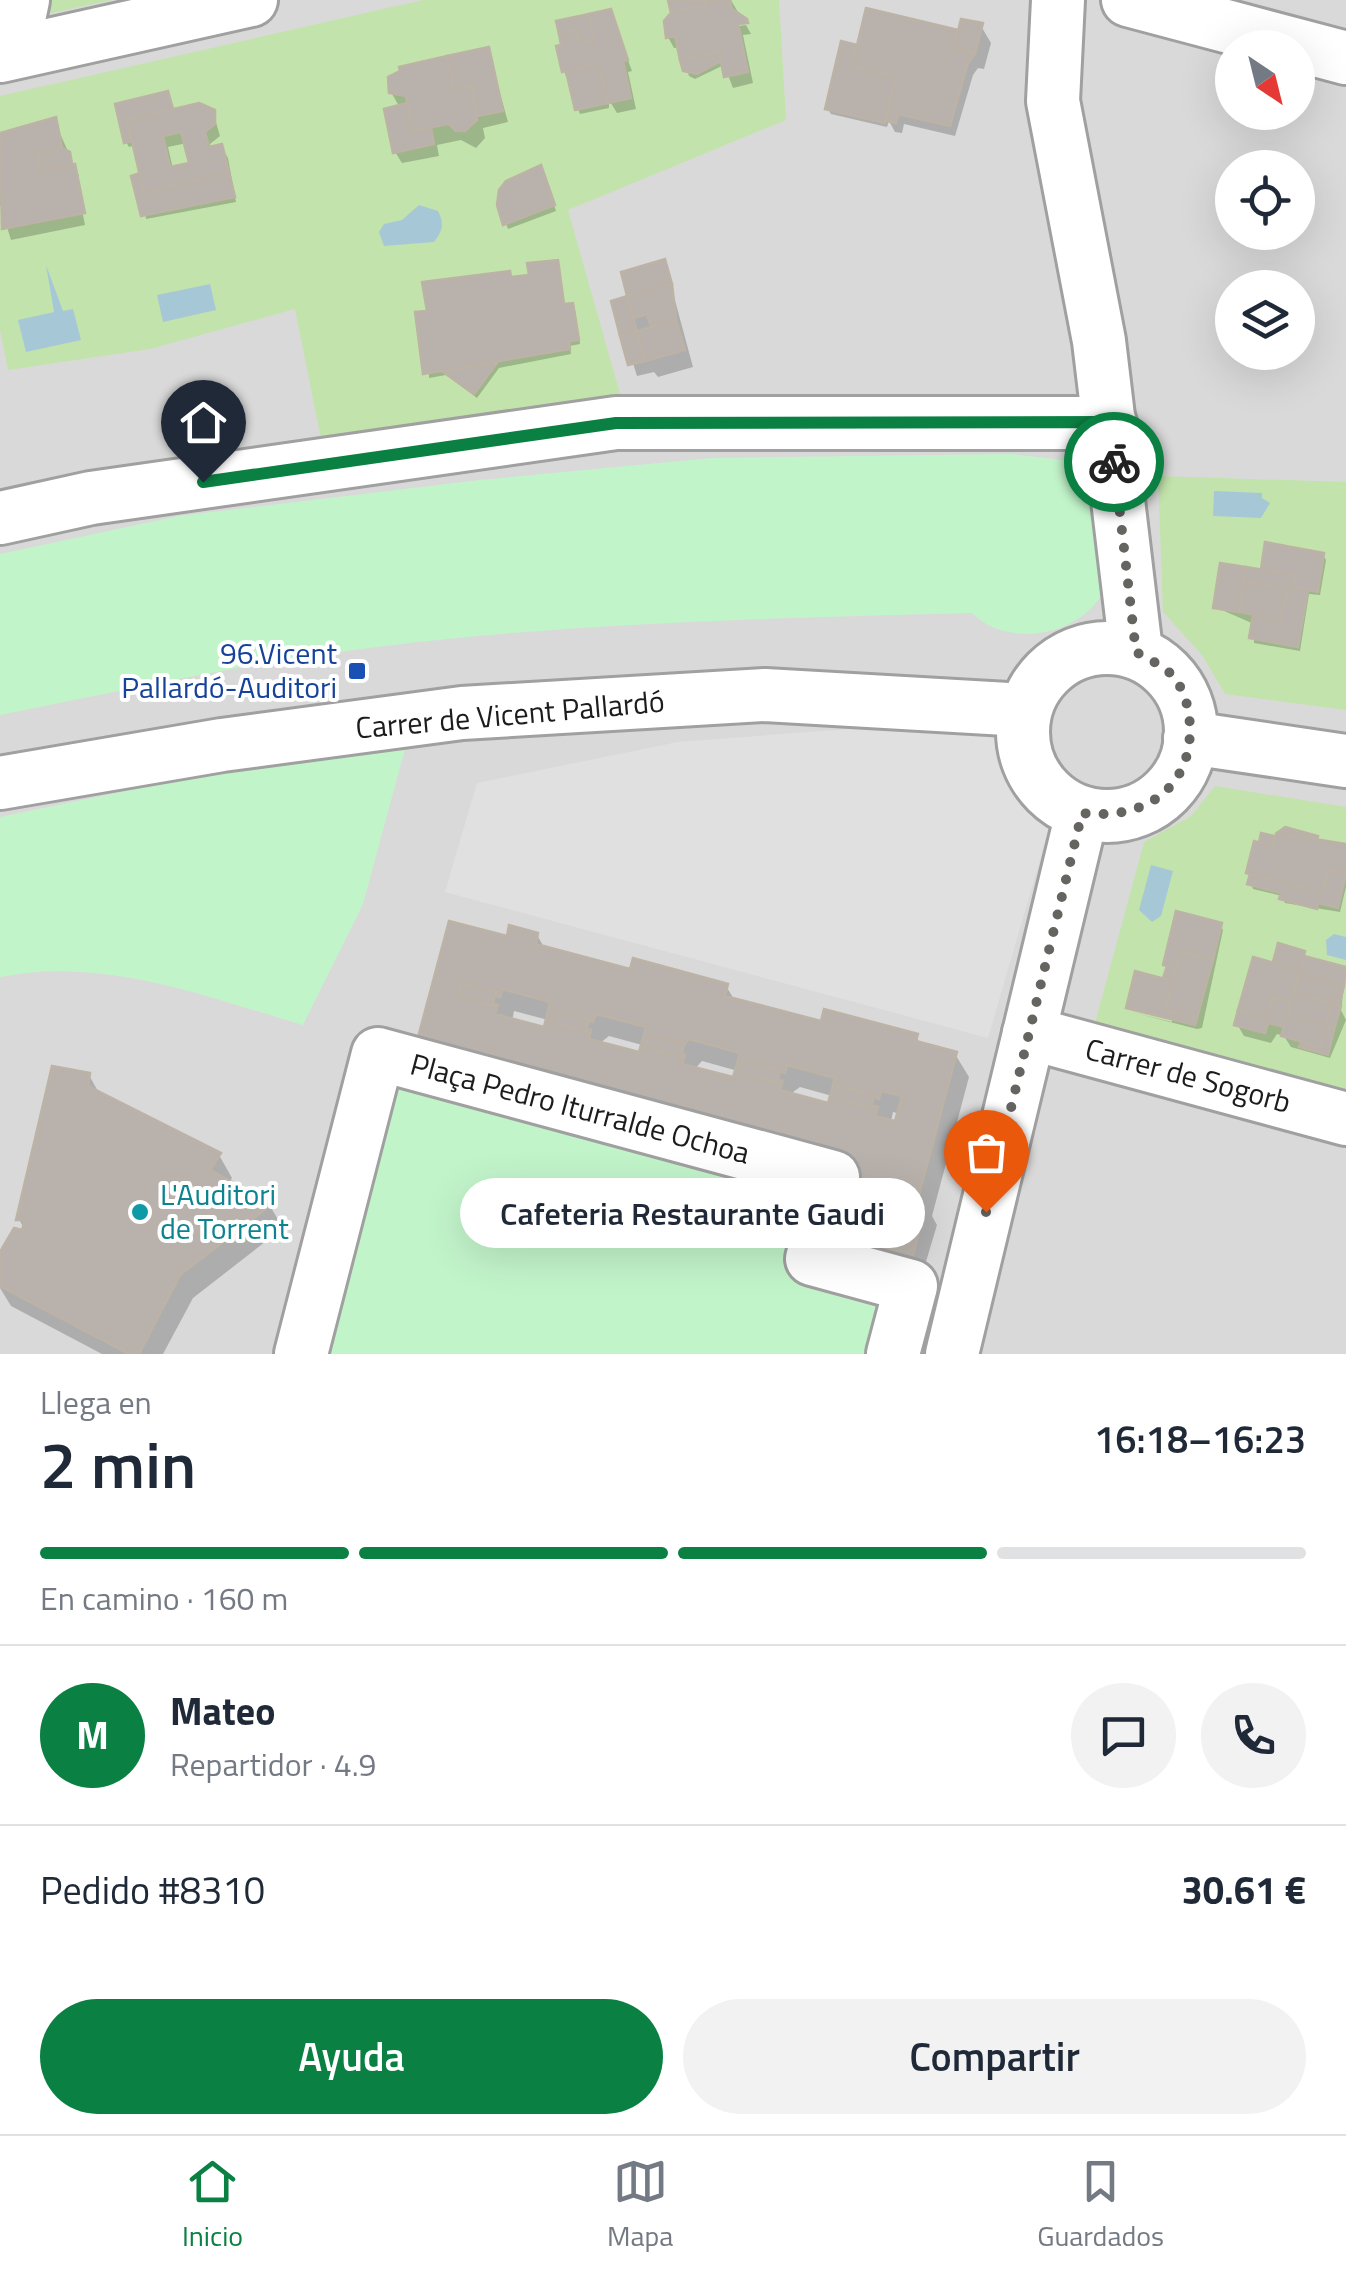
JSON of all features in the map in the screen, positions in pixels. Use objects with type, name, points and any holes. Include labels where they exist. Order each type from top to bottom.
[{"type":"street","points":[[23,0],[6,54],[251,0]]},
{"type":"street","points":[[1058,0],[1053,101],[1099,340],[1136,652]]},
{"type":"street","points":[[1128,0],[1346,58]]},
{"type":"street","points":[[0,518],[90,498],[616,423],[1110,422]]},
{"type":"street","points":[[1089,648],[1136,652],[1169,672],[1179,685],[1190,712],[1190,750],[1176,781],[1155,802],[1111,817],[1082,813],[1048,793],[1030,769],[1022,740],[1024,710],[1032,690],[1051,667],[1089,648]]},
{"type":"street","name":"Carrer de Vicent Pallardó","points":[[0,784],[222,746],[462,713],[765,695],[1024,710]]},
{"type":"street","points":[[1190,738],[1346,761]]},
{"type":"street","points":[[952,1354],[1082,813]]},
{"type":"street","name":"Carrer de Sogorb","points":[[1029,1034],[1346,1119]]},
{"type":"street","name":"Plaça Pedro Iturralde Ochoa","points":[[301,1354],[378,1054],[833,1178],[812,1259],[912,1286],[893,1354]]},
{"type":"shaded area","points":[[0,0],[1346,0],[1346,1354],[0,1354]]},
{"type":"shaded area","points":[[875,727],[1004,736],[1029,795],[1053,815],[988,1038],[445,892],[477,783],[678,742]]},
{"type":"green space","points":[[42,0],[112,0],[45,13]]},
{"type":"green space","points":[[423,0],[779,0],[786,120],[568,210],[624,408],[321,439],[295,309],[150,349],[8,370],[0,330],[0,96]]},
{"type":"green space","points":[[1011,454],[1087,463],[1102,594],[1076,620],[1041,633],[1004,631],[972,613],[705,621],[526,632],[261,664],[0,715],[0,554],[179,516],[480,480],[712,458]]},
{"type":"green space","points":[[1158,476],[1346,482],[1346,710],[1225,694],[1202,655],[1163,612]]},
{"type":"green space","points":[[406,745],[363,904],[303,1025],[191,992],[115,975],[39,972],[0,977],[0,817],[262,763]]},
{"type":"green space","points":[[1215,786],[1346,807],[1346,1090],[1095,1023],[1144,842],[1191,816]]},
{"type":"green space","points":[[379,1062],[821,1183],[901,1289],[884,1354],[304,1354]]},
{"type":"water","points":[[419,205],[438,211],[442,228],[434,242],[384,246],[379,232],[384,224],[402,220]]},
{"type":"water","points":[[46,265],[63,311],[73,309],[81,340],[26,352],[18,320],[54,312]]},
{"type":"water","points":[[210,284],[216,310],[163,322],[157,295]]},
{"type":"water","points":[[1214,491],[1262,493],[1262,498],[1270,503],[1261,518],[1213,516]]},
{"type":"water","points":[[1151,865],[1173,871],[1161,916],[1152,922],[1139,910]]},
{"type":"water","points":[[1334,934],[1346,937],[1346,960],[1327,955],[1326,940]]},
{"type":"building","points":[[668,0],[705,0],[706,5],[671,13]]},
{"type":"building","points":[[705,0],[730,0],[732,9],[747,19],[748,23],[738,24],[748,72],[724,77],[719,52],[680,60],[675,36],[666,38],[664,21],[671,13],[706,5]]},
{"type":"building","points":[[866,8],[958,30],[954,48],[975,53],[968,63],[950,126],[898,114],[896,123],[886,121],[896,77],[852,66]]},
{"type":"building","points":[[611,9],[628,60],[623,61],[631,98],[608,103],[599,63],[562,72],[556,46],[561,45],[559,34],[577,30],[580,43],[594,40],[589,14]]},
{"type":"building","points":[[589,14],[594,40],[580,43],[577,30],[559,34],[556,21]]},
{"type":"building","points":[[961,19],[983,23],[975,53],[954,48]]},
{"type":"building","points":[[841,41],[857,45],[852,66],[896,77],[885,123],[825,109]]},
{"type":"building","points":[[489,47],[503,111],[477,116],[471,85],[454,89],[447,56]]},
{"type":"building","points":[[719,52],[721,61],[697,74],[683,71],[680,60]]},
{"type":"building","points":[[447,56],[454,89],[471,85],[477,120],[465,131],[456,131],[449,124],[412,131],[406,96],[389,93],[388,77],[400,71],[399,67]]},
{"type":"building","points":[[599,63],[608,103],[575,110],[566,71]]},
{"type":"building","points":[[168,91],[173,109],[127,120],[132,141],[124,143],[115,104]]},
{"type":"building","points":[[199,103],[215,110],[215,124],[205,132],[209,147],[222,144],[229,172],[144,193],[127,120]],"holes":[[[181,132],[189,163],[170,167],[163,136]]]},
{"type":"building","points":[[407,103],[412,131],[431,128],[434,144],[393,153],[384,109]]},
{"type":"building","points":[[56,117],[62,147],[37,153],[41,172],[75,164],[85,213],[2,229],[0,133]]},
{"type":"building","points":[[63,148],[70,152],[72,164],[41,172],[37,153]]},
{"type":"building","points":[[541,165],[555,205],[503,225],[497,205],[499,190],[506,181]]},
{"type":"building","points":[[229,172],[235,197],[141,216],[131,176],[140,173],[144,193]]},
{"type":"building","points":[[665,259],[672,284],[627,296],[621,272]]},
{"type":"building","points":[[558,260],[564,304],[573,303],[579,340],[569,341],[570,349],[423,374],[415,312],[427,311],[422,282],[510,271],[511,277],[529,275],[527,263]]},
{"type":"building","points":[[672,284],[676,320],[651,327],[647,314],[634,318],[627,296]]},
{"type":"building","points":[[627,296],[637,331],[620,336],[611,301]]},
{"type":"building","points":[[676,320],[685,350],[645,361],[637,331]]},
{"type":"building","points":[[637,331],[645,361],[628,365],[620,336]]},
{"type":"building","points":[[497,363],[474,394],[442,371]]},
{"type":"building","points":[[1265,542],[1324,553],[1318,592],[1293,587],[1295,575],[1261,569]]},
{"type":"building","points":[[1220,563],[1246,567],[1239,612],[1213,608]]},
{"type":"building","points":[[1246,567],[1295,575],[1292,589],[1244,581]]},
{"type":"building","points":[[1244,581],[1287,588],[1281,620],[1239,612]]},
{"type":"building","points":[[1287,588],[1308,590],[1298,647],[1249,638],[1253,615],[1281,620]]},
{"type":"building","points":[[1285,827],[1318,836],[1316,843],[1277,833]]},
{"type":"building","points":[[1261,833],[1274,836],[1272,846],[1259,843]]},
{"type":"building","points":[[1277,833],[1346,844],[1346,874],[1329,869],[1323,893],[1246,873],[1254,841],[1272,846]]},
{"type":"building","points":[[1329,869],[1346,874],[1338,908],[1318,903],[1317,909],[1279,899],[1281,893],[1247,884],[1250,874],[1323,893]]},
{"type":"building","points":[[1176,911],[1222,923],[1213,960],[1180,951],[1176,969],[1163,965]]},
{"type":"building","points":[[449,921],[507,936],[509,925],[538,933],[536,944],[630,969],[633,958],[728,984],[725,996],[821,1021],[824,1009],[918,1034],[916,1041],[957,1052],[920,1191],[872,1178],[870,1184],[858,1181],[860,1177],[844,1172],[416,1045]],"holes":[[[462,983],[500,997],[502,989],[550,1002],[544,1027],[495,1014],[498,1005],[459,997]],[[555,1010],[593,1022],[596,1014],[646,1027],[639,1052],[589,1039],[591,1030],[551,1022]],[[649,1035],[683,1046],[689,1039],[740,1053],[733,1077],[682,1064],[685,1055],[645,1048]],[[743,1060],[785,1073],[787,1065],[835,1078],[828,1103],[780,1090],[783,1081],[740,1073]],[[839,1086],[879,1099],[881,1091],[902,1096],[895,1121],[875,1116],[878,1107],[836,1099]]]},
{"type":"building","points":[[1278,943],[1305,951],[1300,970],[1273,962]]},
{"type":"building","points":[[1180,951],[1213,960],[1197,1018],[1165,1010]]},
{"type":"building","points":[[1304,956],[1346,967],[1344,986],[1299,974]]},
{"type":"building","points":[[1253,957],[1300,970],[1291,1002],[1273,997],[1267,1018],[1238,1010]]},
{"type":"building","points":[[1167,966],[1176,969],[1172,981],[1163,978]]},
{"type":"building","points":[[1135,971],[1172,981],[1165,1010],[1197,1018],[1195,1025],[1126,1008]]},
{"type":"building","points":[[1299,974],[1337,984],[1331,1003],[1293,993]]},
{"type":"building","points":[[462,983],[496,992],[492,1006],[459,997]]},
{"type":"building","points":[[1337,984],[1344,986],[1339,1005],[1331,1003]]},
{"type":"building","points":[[1293,993],[1331,1003],[1326,1025],[1287,1015]]},
{"type":"building","points":[[1273,997],[1291,1002],[1284,1027],[1268,1023],[1265,1033],[1234,1025],[1238,1010],[1267,1018]]},
{"type":"building","points":[[1331,1003],[1341,1006],[1334,1030],[1325,1028],[1320,1047],[1281,1036],[1287,1015],[1326,1025]]},
{"type":"building","points":[[555,1010],[589,1019],[586,1031],[551,1022]]},
{"type":"building","points":[[1325,1028],[1334,1030],[1328,1055],[1299,1047],[1301,1042],[1320,1047]]},
{"type":"building","points":[[649,1035],[684,1044],[681,1057],[645,1048]]},
{"type":"building","points":[[743,1060],[780,1070],[777,1082],[740,1073]]},
{"type":"building","name":"L'Auditori de Torrent","points":[[52,1066],[90,1073],[88,1086],[221,1153],[210,1170],[272,1204],[180,1275],[139,1354],[129,1354],[0,1286],[0,1252],[14,1228],[22,1230],[25,1220],[16,1220]]},
{"type":"building","points":[[839,1086],[874,1095],[871,1108],[836,1099]]},
{"type":"building","points":[[852,1174],[860,1177],[855,1191],[924,1212],[907,1279],[822,1256]]},
{"type":"building","points":[[872,1178],[920,1191],[916,1206],[855,1191],[858,1181],[870,1184]]},
{"type":"way so far","points":[[986,1212],[1082,813],[1111,817],[1155,802],[1176,781],[1190,750],[1190,712],[1179,685],[1169,672],[1136,652],[1114,462]]},
{"type":"place","name":"96.Vicent Pallardó-Auditori","points":[[357,671]]},
{"type":"place","name":"L'Auditori de Torrent","points":[[140,1212]]},
{"type":"place","name":"Cafeteria Restaurante Gaudi","points":[[986,1212]]},
{"type":"route","points":[[203,482],[616,423],[1110,422],[1114,462]]}]
